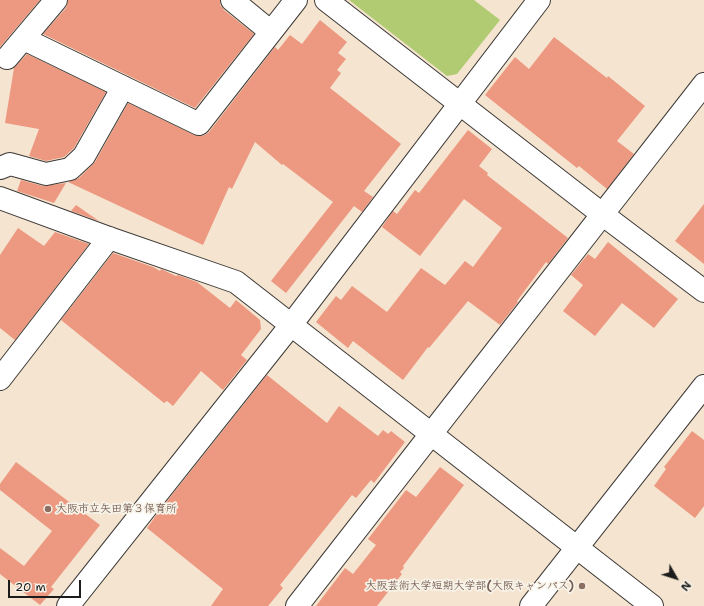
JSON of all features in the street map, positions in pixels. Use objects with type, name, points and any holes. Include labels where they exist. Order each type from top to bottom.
[{"type":"street","points":[[7,58],[56,0]]},
{"type":"street","points":[[232,0],[271,32]]},
{"type":"street","points":[[24,38],[199,124],[296,0]]},
{"type":"street","points":[[326,0],[602,214],[704,291]]},
{"type":"street","points":[[68,606],[291,325],[539,0]]},
{"type":"street","points":[[297,606],[704,84]]},
{"type":"street","points":[[0,168],[10,164],[46,174],[70,169],[84,156],[123,87]]},
{"type":"street","points":[[0,198],[236,282],[652,606]]},
{"type":"street","points":[[0,379],[109,238]]},
{"type":"street","points":[[531,606],[704,386]]},
{"type":"green space","points":[[349,0],[474,0],[500,20],[457,74],[447,76]]},
{"type":"building","points":[[0,0],[40,0],[0,47]]},
{"type":"building","points":[[68,0],[220,0],[220,5],[224,10],[254,34],[195,108],[43,34],[66,8]]},
{"type":"building","points":[[320,20],[347,42],[338,53],[346,59],[337,70],[341,73],[330,88],[401,144],[364,191],[373,197],[362,212],[354,206],[286,293],[271,281],[333,202],[283,164],[282,165],[255,142],[232,189],[229,187],[203,245],[68,182],[79,178],[95,162],[128,103],[194,135],[205,135],[209,132],[275,47],[278,50],[290,35],[302,44]]},
{"type":"building","points":[[554,37],[607,78],[608,76],[645,106],[617,141],[634,154],[607,189],[579,166],[577,168],[485,95],[515,57],[529,69]]},
{"type":"building","points":[[27,54],[106,92],[74,148],[64,157],[46,161],[29,156],[39,129],[5,123],[14,68]]},
{"type":"building","points":[[468,130],[492,149],[479,166],[488,173],[487,175],[568,238],[548,264],[546,262],[500,325],[468,301],[429,348],[428,347],[403,380],[353,341],[348,348],[316,322],[336,296],[341,300],[352,286],[387,312],[421,268],[445,285],[465,261],[473,267],[502,228],[464,199],[420,256],[382,227],[393,211],[397,214],[415,190],[419,193]]},
{"type":"building","points":[[21,180],[43,186],[66,183],[54,203],[17,191]]},
{"type":"building","points":[[704,204],[704,264],[675,241]]},
{"type":"building","points":[[76,205],[99,221],[71,211]]},
{"type":"building","points":[[18,228],[44,246],[55,232],[89,244],[15,340],[0,328],[0,255]]},
{"type":"building","points":[[608,242],[678,299],[654,328],[622,303],[595,336],[563,311],[583,285],[571,275],[588,254],[595,259]]},
{"type":"building","points":[[113,253],[153,267],[160,271],[161,269],[176,276],[178,275],[197,282],[230,308],[236,300],[260,320],[261,329],[241,355],[247,360],[223,390],[201,371],[173,406],[167,401],[164,403],[61,320]]},
{"type":"building","points":[[267,375],[327,423],[339,406],[378,436],[383,430],[388,434],[391,431],[405,442],[374,483],[371,480],[356,498],[352,495],[280,585],[283,588],[268,606],[211,606],[223,589],[147,528]]},
{"type":"building","points":[[692,431],[704,440],[704,506],[695,518],[654,486],[666,469],[664,467]]},
{"type":"building","points":[[16,462],[100,525],[51,587],[54,589],[40,605],[0,574],[0,548],[24,566],[52,531],[0,490],[0,484]]},
{"type":"building","points":[[440,467],[464,485],[403,566],[404,568],[400,572],[402,574],[377,606],[316,606],[345,568],[353,574],[376,545],[368,539],[406,490],[416,497]]},
{"type":"place","name":"大阪市立矢田第３保育所","points":[[48,509]]},
{"type":"place","name":"大阪芸術大学短期大学部(大阪キャンパス)","points":[[582,586]]}]
